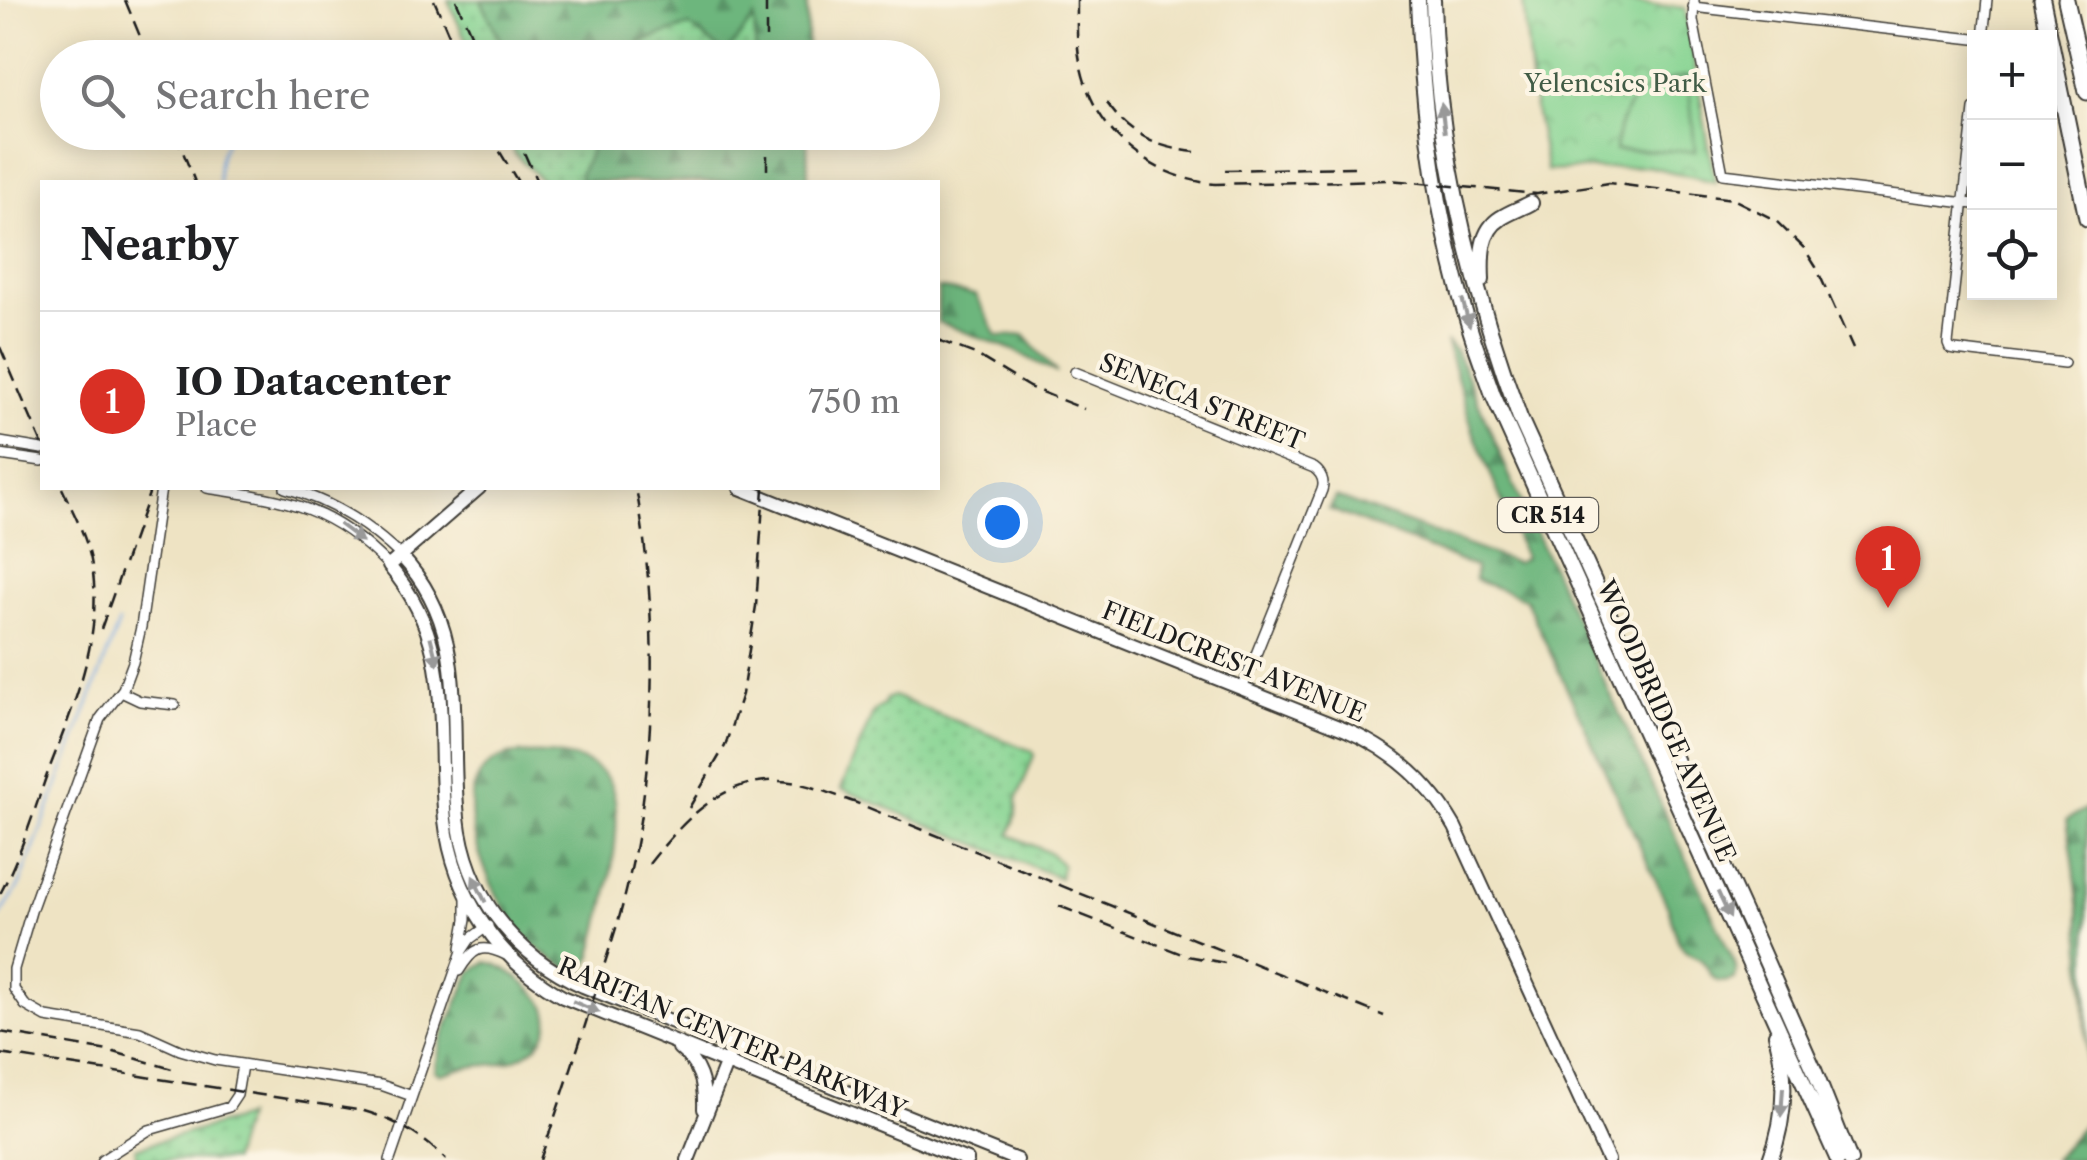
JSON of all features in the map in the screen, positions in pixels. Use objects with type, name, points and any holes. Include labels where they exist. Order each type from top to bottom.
[{"type":"highway","points":[[2042,0],[2087,218]]},
{"type":"highway","points":[[2066,0],[2087,92]]},
{"type":"main road","name":"WOODBRIDGE AVENUE","points":[[1418,0],[1421,72],[1431,150],[1451,255],[1494,396],[1838,1160]]},
{"type":"main road","name":"WOODBRIDGE AVENUE","points":[[1433,0],[1449,162],[1494,350],[1520,418],[1815,1072],[1850,1160]]},
{"type":"main road","points":[[1480,300],[1482,249],[1488,231],[1500,218],[1531,203]]},
{"type":"main road","points":[[1757,976],[1779,1046],[1784,1080],[1781,1124],[1770,1160]]},
{"type":"main road","points":[[1815,1072],[1860,1160]]},
{"type":"street","points":[[1984,30],[1987,0]]},
{"type":"street","points":[[1967,38],[1694,3],[1693,20],[1723,174],[1967,203]]},
{"type":"street","points":[[1968,210],[1950,349],[2064,364]]},
{"type":"street","name":"SENECA STREET","points":[[1075,372],[1314,468],[1320,474],[1322,490],[1242,689]]},
{"type":"street","points":[[0,442],[40,449]]},
{"type":"street","points":[[0,455],[40,462]]},
{"type":"street","points":[[161,490],[131,669],[121,692],[102,715],[30,914],[12,980],[18,998],[50,1018],[140,1032],[214,1060],[381,1085],[412,1096]]},
{"type":"street","name":"RARITAN CENTER PARKWAY","points":[[219,490],[285,501],[319,513],[412,569],[430,598],[448,641],[454,682],[461,837],[491,924],[564,978],[1017,1160]]},
{"type":"street","name":"RARITAN CENTER PARKWAY","points":[[291,490],[350,515],[378,535],[419,610],[435,655],[440,684],[445,821],[450,849],[462,887],[512,959],[563,997],[967,1160]]},
{"type":"street","points":[[395,561],[476,490]]},
{"type":"street","name":"FIELDCREST AVENUE","points":[[745,490],[1372,743],[1413,774],[1458,832],[1608,1160]]},
{"type":"street","points":[[121,692],[144,702],[175,705]]},
{"type":"street","points":[[458,960],[466,914],[462,887]]},
{"type":"street","points":[[390,1160],[458,960],[467,942],[491,924]]},
{"type":"street","points":[[444,1000],[463,965],[477,950],[490,948],[512,959]]},
{"type":"street","points":[[664,1039],[686,1053],[701,1074],[704,1101],[699,1132]]},
{"type":"street","points":[[688,1160],[733,1047]]},
{"type":"street","points":[[102,1160],[148,1130],[229,1107],[237,1095],[242,1065]]},
{"type":"green space","points":[[448,0],[481,0],[500,40],[466,40]]},
{"type":"green space","points":[[481,0],[807,0],[807,40],[755,40],[754,18],[737,40],[708,40],[689,26],[647,40],[500,40]]},
{"type":"green space","name":"Yelencsics Park","points":[[1523,0],[1607,0],[1685,8],[1715,182],[1647,166],[1547,171],[1533,99]]},
{"type":"green space","points":[[755,16],[756,40],[647,40],[689,26]]},
{"type":"green space","points":[[1688,76],[1695,151],[1615,150],[1622,120],[1636,98],[1658,84]]},
{"type":"green space","points":[[513,150],[673,150],[580,174],[581,180],[541,180]]},
{"type":"green space","points":[[590,150],[807,150],[808,180],[581,180]]},
{"type":"green space","points":[[940,288],[976,295],[997,336],[1024,335],[1057,373],[1013,350],[940,323]]},
{"type":"green space","points":[[1446,341],[1462,364],[1510,477],[1735,964],[1735,979],[1717,981],[1701,960],[1680,944],[1668,907],[1525,598],[1475,580],[1475,567],[1329,509],[1336,497],[1516,563],[1525,558],[1473,431]]},
{"type":"green space","points":[[893,696],[1032,751],[1010,835],[1050,853],[1062,866],[1060,878],[841,789],[874,711]]},
{"type":"green space","points":[[549,754],[580,760],[600,771],[613,792],[616,813],[613,864],[602,916],[590,961],[577,972],[541,950],[512,920],[491,882],[474,834],[474,787],[484,769],[508,755]]},
{"type":"green space","points":[[2087,808],[2087,1121],[2083,970],[2067,820]]},
{"type":"green space","points":[[486,962],[511,973],[542,1001],[547,1012],[546,1032],[532,1049],[510,1061],[440,1074],[435,1071],[441,1042],[471,972]]},
{"type":"green space","points":[[245,1117],[232,1160],[137,1160],[135,1148]]},
{"type":"green space","points":[[2087,1121],[2087,1160],[2053,1160]]},
{"type":"waterway","points":[[219,180],[223,150]]},
{"type":"waterway","points":[[0,916],[19,886],[119,623]]},
{"type":"railway","points":[[125,0],[142,40]]},
{"type":"railway","points":[[434,0],[451,40]]},
{"type":"railway","points":[[456,0],[474,40]]},
{"type":"railway","points":[[766,0],[766,40]]},
{"type":"railway","points":[[1077,0],[1080,62],[1097,109],[1126,146],[1167,172],[1215,184],[1390,180],[1537,194],[1609,183],[1733,199],[1775,220],[1804,248],[1853,349]]},
{"type":"railway","points":[[1107,103],[1125,124],[1145,138],[1195,152]]},
{"type":"railway","points":[[182,150],[194,180]]},
{"type":"railway","points":[[499,150],[517,180]]},
{"type":"railway","points":[[523,150],[536,180]]},
{"type":"railway","points":[[767,150],[767,180]]},
{"type":"railway","points":[[1225,170],[1354,167]]},
{"type":"railway","points":[[940,341],[975,354],[1029,387],[1084,409]]},
{"type":"railway","points":[[0,347],[40,439]]},
{"type":"railway","points":[[0,894],[65,728],[89,648],[94,594],[92,566],[84,536],[63,490]]},
{"type":"railway","points":[[101,629],[150,490]]},
{"type":"railway","points":[[540,1160],[622,907],[638,835],[652,686],[649,585],[636,490]]},
{"type":"railway","points":[[689,808],[725,746],[742,694],[756,606],[764,490]]},
{"type":"railway","points":[[649,864],[696,813],[732,789],[776,781],[801,784],[1384,1016]]},
{"type":"railway","points":[[1059,906],[1187,956],[1230,964]]},
{"type":"railway","points":[[0,1032],[114,1052],[172,1069]]},
{"type":"railway","points":[[0,1054],[364,1111],[408,1130],[446,1160]]},
{"type":"place","name":"IO Datacenter","points":[[1888,608]]}]
